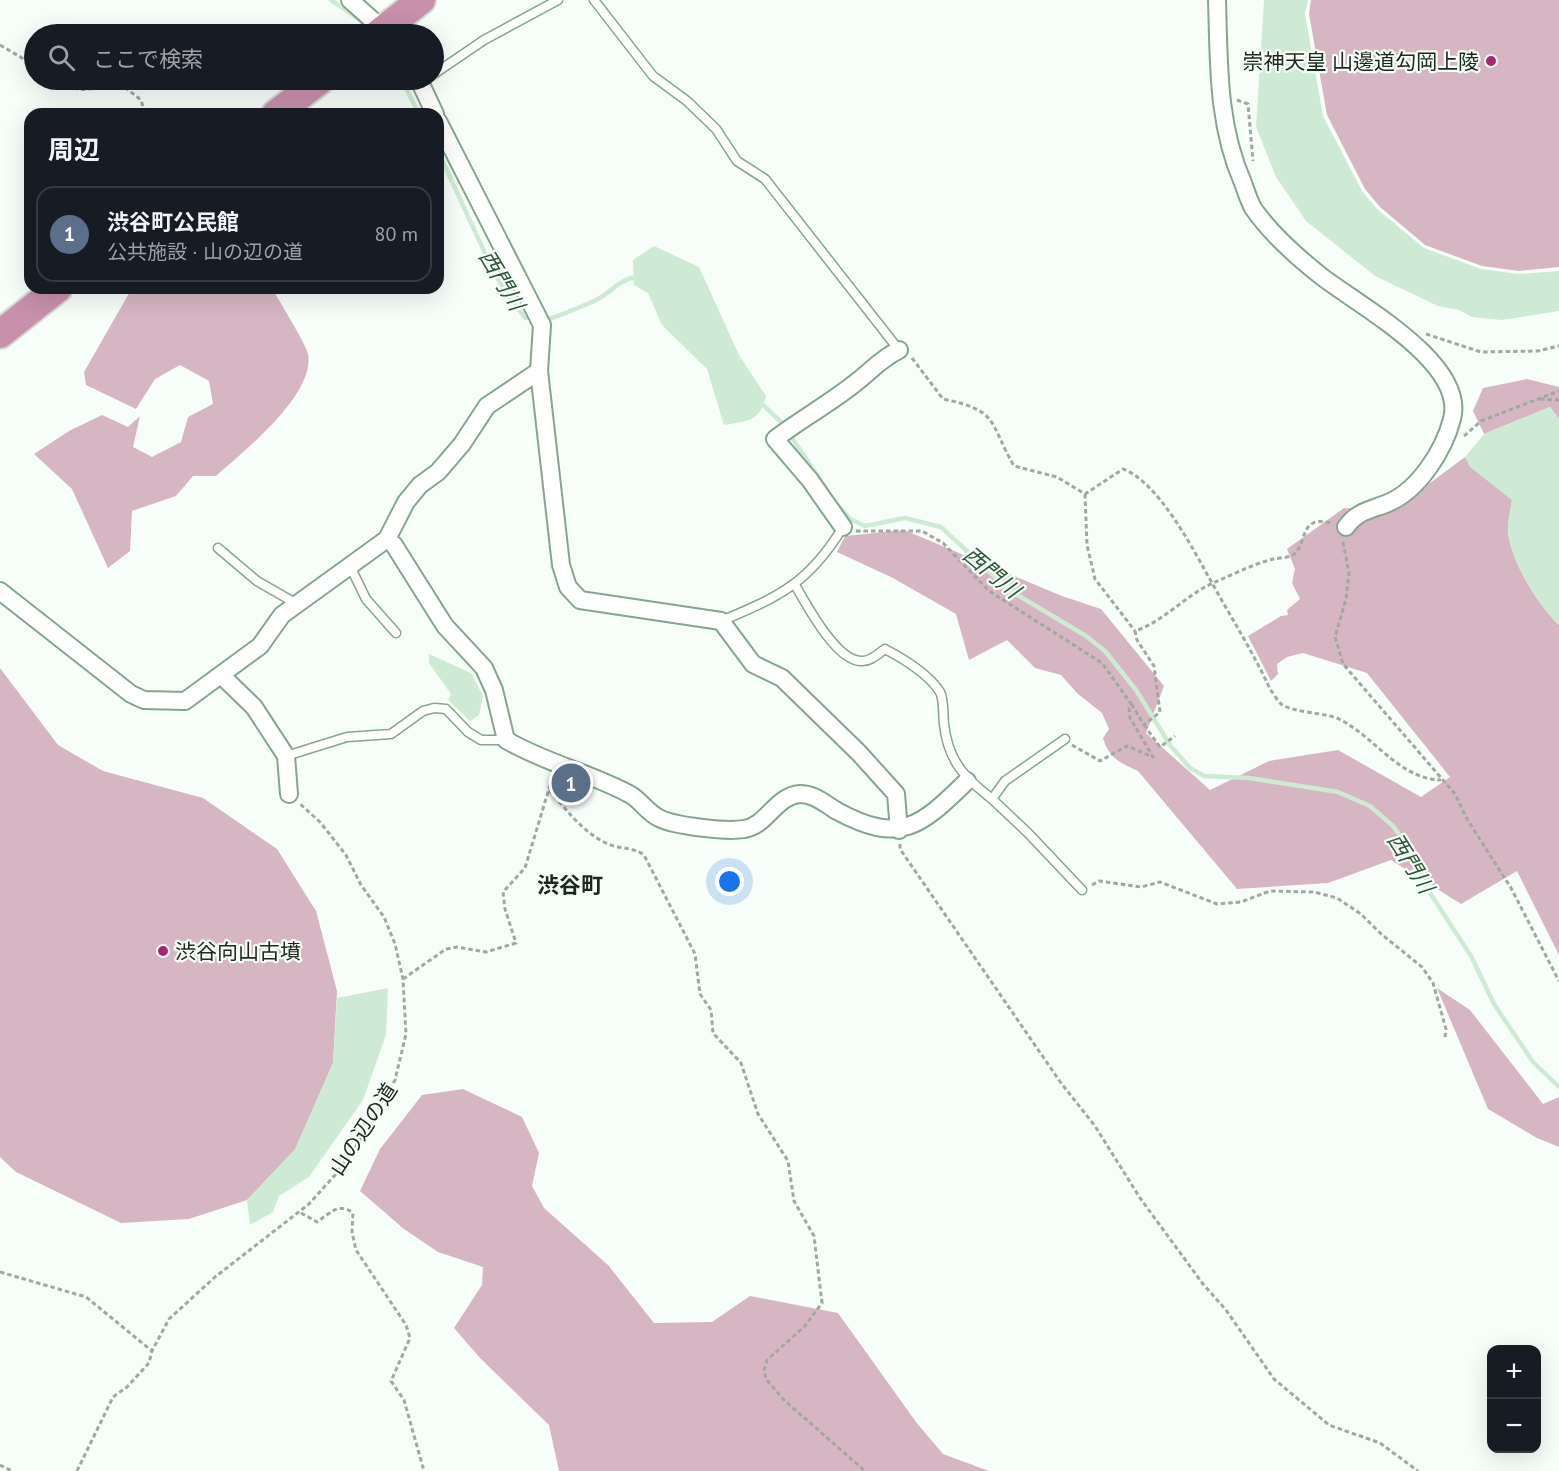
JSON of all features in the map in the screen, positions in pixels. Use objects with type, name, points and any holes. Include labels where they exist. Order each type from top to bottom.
[{"type":"highway","points":[[394,24],[422,0]]},
{"type":"highway","points":[[284,108],[307,90]]},
{"type":"highway","points":[[0,334],[50,294]]},
{"type":"street","points":[[350,0],[375,24]]},
{"type":"street","points":[[1217,0],[1221,107],[1231,156],[1253,208],[1287,247],[1320,275],[1423,351],[1453,393],[1455,404],[1452,420],[1424,476],[1389,503],[1353,517],[1346,527]]},
{"type":"street","points":[[427,90],[433,108]]},
{"type":"street","points":[[444,133],[539,319],[539,370],[561,565],[568,587],[580,600],[720,621],[753,664],[782,678],[859,753],[896,794],[899,830]]},
{"type":"street","points":[[843,527],[810,480],[775,439],[859,380],[881,359],[899,350]]},
{"type":"street","points":[[0,591],[53,635],[131,694],[144,700],[185,701],[260,646],[282,615],[387,539],[406,502],[420,485],[438,472],[462,444],[487,406],[539,370]]},
{"type":"street","points":[[387,539],[394,545],[446,626],[484,668],[494,690],[506,740],[529,753],[556,761],[633,796],[659,818],[727,830],[754,827],[782,801],[799,794],[813,796],[867,825],[899,830],[912,825],[945,802],[967,781]]},
{"type":"street","points":[[222,676],[254,707],[286,756],[289,794]]},
{"type":"lane","points":[[444,66],[484,40],[558,0]]},
{"type":"lane","points":[[594,0],[653,76],[687,101],[716,129],[737,161],[765,179],[899,350]]},
{"type":"lane","points":[[720,621],[776,597],[795,585],[815,567],[843,527]]},
{"type":"lane","points":[[218,548],[257,581],[297,604]]},
{"type":"lane","points":[[350,566],[366,599],[396,633]]},
{"type":"lane","points":[[795,585],[819,626],[850,659],[861,662],[871,659],[885,649],[907,660],[941,693],[945,731],[951,754],[967,781],[992,799],[1082,890]]},
{"type":"lane","points":[[286,756],[347,736],[392,734],[423,711],[434,708],[446,709],[468,732],[481,740],[506,740]]},
{"type":"lane","points":[[992,799],[1005,781],[1065,739]]},
{"type":"path","points":[[0,45],[24,59]]},
{"type":"path","points":[[1236,89],[1236,100],[1248,104],[1253,164]]},
{"type":"path","points":[[129,90],[141,100],[143,108]]},
{"type":"path","points":[[1422,333],[1481,352],[1538,351],[1559,346]]},
{"type":"path","points":[[899,350],[910,356],[943,399],[973,405],[989,415],[1014,466],[1057,477],[1085,494]]},
{"type":"path","points":[[1436,453],[1452,448],[1481,421],[1559,391]]},
{"type":"path","points":[[1538,399],[1559,400]]},
{"type":"path","points":[[1085,494],[1122,469],[1131,472],[1146,485],[1190,540],[1212,584],[1241,630],[1270,688],[1282,704],[1337,718],[1354,727],[1405,770],[1431,780],[1441,780]]},
{"type":"path","points":[[1085,494],[1087,545],[1095,579],[1135,631],[1137,640],[1154,666],[1160,701],[1159,714],[1144,724]]},
{"type":"path","points":[[1135,631],[1212,584],[1272,559],[1290,556],[1298,549],[1306,529],[1318,521],[1346,527],[1342,546],[1349,573],[1346,599],[1335,637],[1343,664],[1374,696],[1441,780],[1455,794],[1467,819],[1512,888],[1559,981]]},
{"type":"path","points":[[843,527],[858,532],[922,531],[943,543],[989,591],[1102,663],[1160,747],[1174,737]]},
{"type":"path","points":[[1065,739],[1095,760],[1100,761],[1127,746],[1153,757],[1130,718],[1129,708],[1132,705]]},
{"type":"path","points":[[403,979],[446,949],[457,947],[486,952],[516,943],[505,909],[503,892],[525,868],[549,790],[593,836],[612,846],[638,850],[644,855],[695,954],[700,994],[711,1010],[712,1033],[741,1063],[758,1114],[788,1161],[794,1202],[814,1236],[822,1304],[805,1326],[767,1360],[764,1370],[766,1379],[784,1400],[865,1471]]},
{"type":"path","name":"山の辺の道","points":[[76,1471],[113,1397],[149,1363],[152,1351],[169,1319],[192,1296],[301,1213],[335,1175],[359,1142],[395,1080],[406,1034],[403,979],[395,944],[384,917],[361,885],[346,855],[320,822],[289,794]]},
{"type":"path","points":[[899,830],[900,849],[1061,1083],[1095,1126],[1140,1198],[1203,1284],[1226,1310],[1274,1379],[1329,1425],[1380,1443],[1418,1471]]},
{"type":"path","points":[[1082,890],[1099,881],[1141,887],[1160,882],[1217,904],[1240,902],[1270,891],[1314,892],[1337,898],[1361,914],[1380,933],[1422,967],[1433,983],[1446,1029],[1445,1037]]},
{"type":"path","points":[[301,1213],[317,1222],[338,1207],[346,1208],[353,1213],[352,1232],[356,1250],[406,1325],[410,1338],[391,1381],[404,1400],[424,1471]]},
{"type":"path","points":[[0,1272],[86,1297],[152,1351]]},
{"type":"path","points":[[0,1466],[12,1471]]},
{"type":"shaded area","points":[[1264,0],[1308,0],[1305,14],[1323,116],[1362,191],[1377,209],[1424,248],[1481,269],[1519,274],[1559,271],[1559,311],[1502,320],[1472,317],[1459,310],[1438,306],[1375,276],[1306,221],[1276,177],[1256,127]]},
{"type":"shaded area","points":[[1311,0],[1559,0],[1559,267],[1519,271],[1482,266],[1425,245],[1380,207],[1365,189],[1327,115],[1309,14]]},
{"type":"shaded area","points":[[654,246],[699,267],[739,355],[766,396],[760,411],[752,419],[724,425],[707,369],[662,325],[648,293],[634,285],[633,260]]},
{"type":"shaded area","points":[[129,294],[275,294],[308,354],[307,370],[301,387],[275,421],[216,476],[193,476],[176,496],[132,511],[130,551],[108,568],[72,489],[34,454],[69,431],[102,415],[128,427],[140,416],[133,447],[152,457],[181,442],[188,417],[213,404],[209,381],[180,365],[155,379],[136,409],[86,385],[84,372]]},
{"type":"shaded area","points":[[1527,379],[1559,387],[1559,419],[1550,407],[1484,434],[1473,411],[1483,388]]},
{"type":"shaded area","points":[[1550,407],[1559,419],[1559,625],[1542,606],[1515,558],[1508,533],[1512,500],[1470,467],[1465,457],[1484,434]]},
{"type":"shaded area","points":[[1465,457],[1512,500],[1508,533],[1515,558],[1542,606],[1559,625],[1559,955],[1517,871],[1461,904],[1391,860],[1328,883],[1237,889],[1138,771],[1112,755],[1103,738],[1109,729],[1102,713],[1077,693],[1061,675],[1035,668],[1007,640],[969,660],[956,614],[893,578],[837,552],[845,536],[904,530],[1062,596],[1101,609],[1164,686],[1146,733],[1210,790],[1269,761],[1338,750],[1421,797],[1450,777],[1367,673],[1303,653],[1287,657],[1277,664],[1278,674],[1271,681],[1248,636],[1281,616],[1288,615],[1287,610],[1300,599],[1292,583],[1295,569],[1287,549],[1344,508],[1391,512]]},
{"type":"shaded area","points":[[429,654],[471,673],[483,696],[479,715],[470,721],[448,700],[451,694],[429,663]]},
{"type":"shaded area","name":"渋谷向山古墳","points":[[0,668],[58,745],[103,771],[203,798],[277,849],[316,911],[337,991],[333,1063],[295,1150],[247,1200],[189,1219],[121,1223],[16,1172],[0,1157]]},
{"type":"shaded area","points":[[388,988],[386,1035],[363,1100],[309,1177],[279,1196],[273,1212],[250,1225],[247,1200],[295,1149],[333,1063],[337,998]]},
{"type":"shaded area","points":[[1437,988],[1470,1010],[1543,1104],[1559,1097],[1559,1147],[1537,1138],[1488,1109]]},
{"type":"shaded area","points":[[463,1089],[522,1117],[539,1153],[532,1186],[544,1208],[608,1265],[654,1323],[712,1322],[750,1296],[838,1313],[916,1422],[943,1454],[989,1471],[559,1471],[549,1425],[480,1358],[454,1328],[482,1285],[483,1267],[438,1252],[404,1229],[360,1191],[380,1149],[422,1095]]},
{"type":"waterway","name":"西門川","points":[[331,0],[363,24]]},
{"type":"waterway","name":"西門川","points":[[407,90],[416,108]]},
{"type":"waterway","name":"西門川","points":[[444,164],[495,275],[525,318],[533,318]]},
{"type":"waterway","name":"西門川","points":[[545,319],[594,301],[621,282],[638,277]]},
{"type":"waterway","name":"西門川","points":[[760,402],[782,423],[827,490]]},
{"type":"waterway","name":"西門川","points":[[835,502],[850,519],[865,526],[905,518],[941,527],[1009,590],[1086,636],[1105,651],[1136,690],[1170,745],[1190,768],[1204,776],[1249,778],[1338,792],[1370,806],[1393,826],[1405,843],[1419,876],[1471,956],[1494,1004],[1533,1062],[1559,1087]]},
{"type":"place","name":"崇神天皇 山邊道勾岡上陵","points":[[1491,61]]},
{"type":"place","name":"渋谷町公民館","points":[[571,783]]},
{"type":"place","name":"渋谷向山古墳","points":[[163,951]]},
{"type":"district","name":"渋谷町","points":[[570,885]]}]
